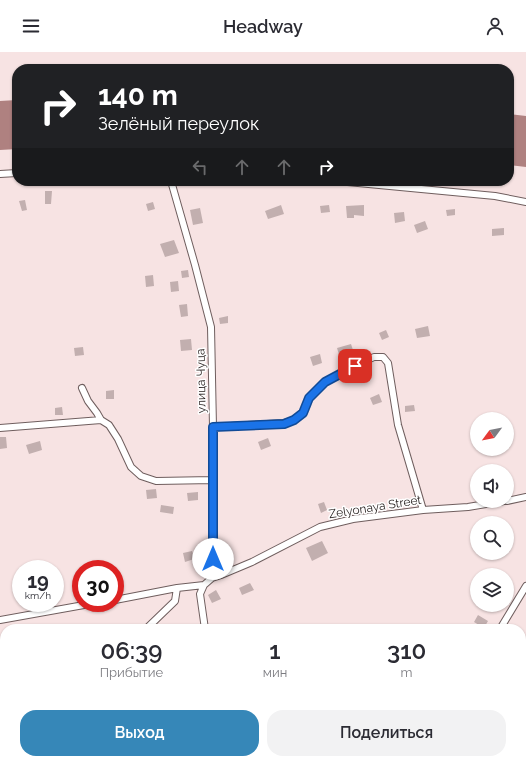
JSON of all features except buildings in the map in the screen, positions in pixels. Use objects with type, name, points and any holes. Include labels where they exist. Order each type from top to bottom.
[{"type":"street","points":[[0,174],[12,173]]},
{"type":"street","name":"улица Чуца","points":[[172,186],[195,265],[210,327],[213,427],[212,578]]},
{"type":"street","points":[[390,186],[495,196],[526,202]]},
{"type":"street","points":[[213,427],[284,424],[294,420],[303,413],[309,398],[325,382],[374,357],[383,357],[388,363],[398,425],[423,510]]},
{"type":"street","points":[[82,388],[88,401],[101,420],[109,425],[118,439],[131,467],[142,476],[156,481],[213,480]]},
{"type":"street","points":[[0,428],[101,420]]},
{"type":"street","name":"Zelyonaya Street","points":[[514,499],[526,497]]},
{"type":"street","name":"Zelyonaya Street","points":[[212,578],[221,576],[252,562],[320,527],[353,519],[423,510],[470,507]]},
{"type":"street","points":[[204,624],[200,594],[204,585],[212,578]]},
{"type":"street","points":[[124,598],[177,588],[204,585]]},
{"type":"street","points":[[503,624],[526,586]]},
{"type":"street","points":[[151,624],[175,601],[177,588]]},
{"type":"street","points":[[0,620],[72,607]]},
{"type":"shaded area","points":[[12,100],[12,149],[0,150],[0,101]]},
{"type":"shaded area","points":[[514,115],[526,116],[526,167],[514,166]]},
{"type":"route","points":[[213,559],[213,427],[284,424],[294,420],[303,413],[309,398],[325,382],[355,366]]}]
